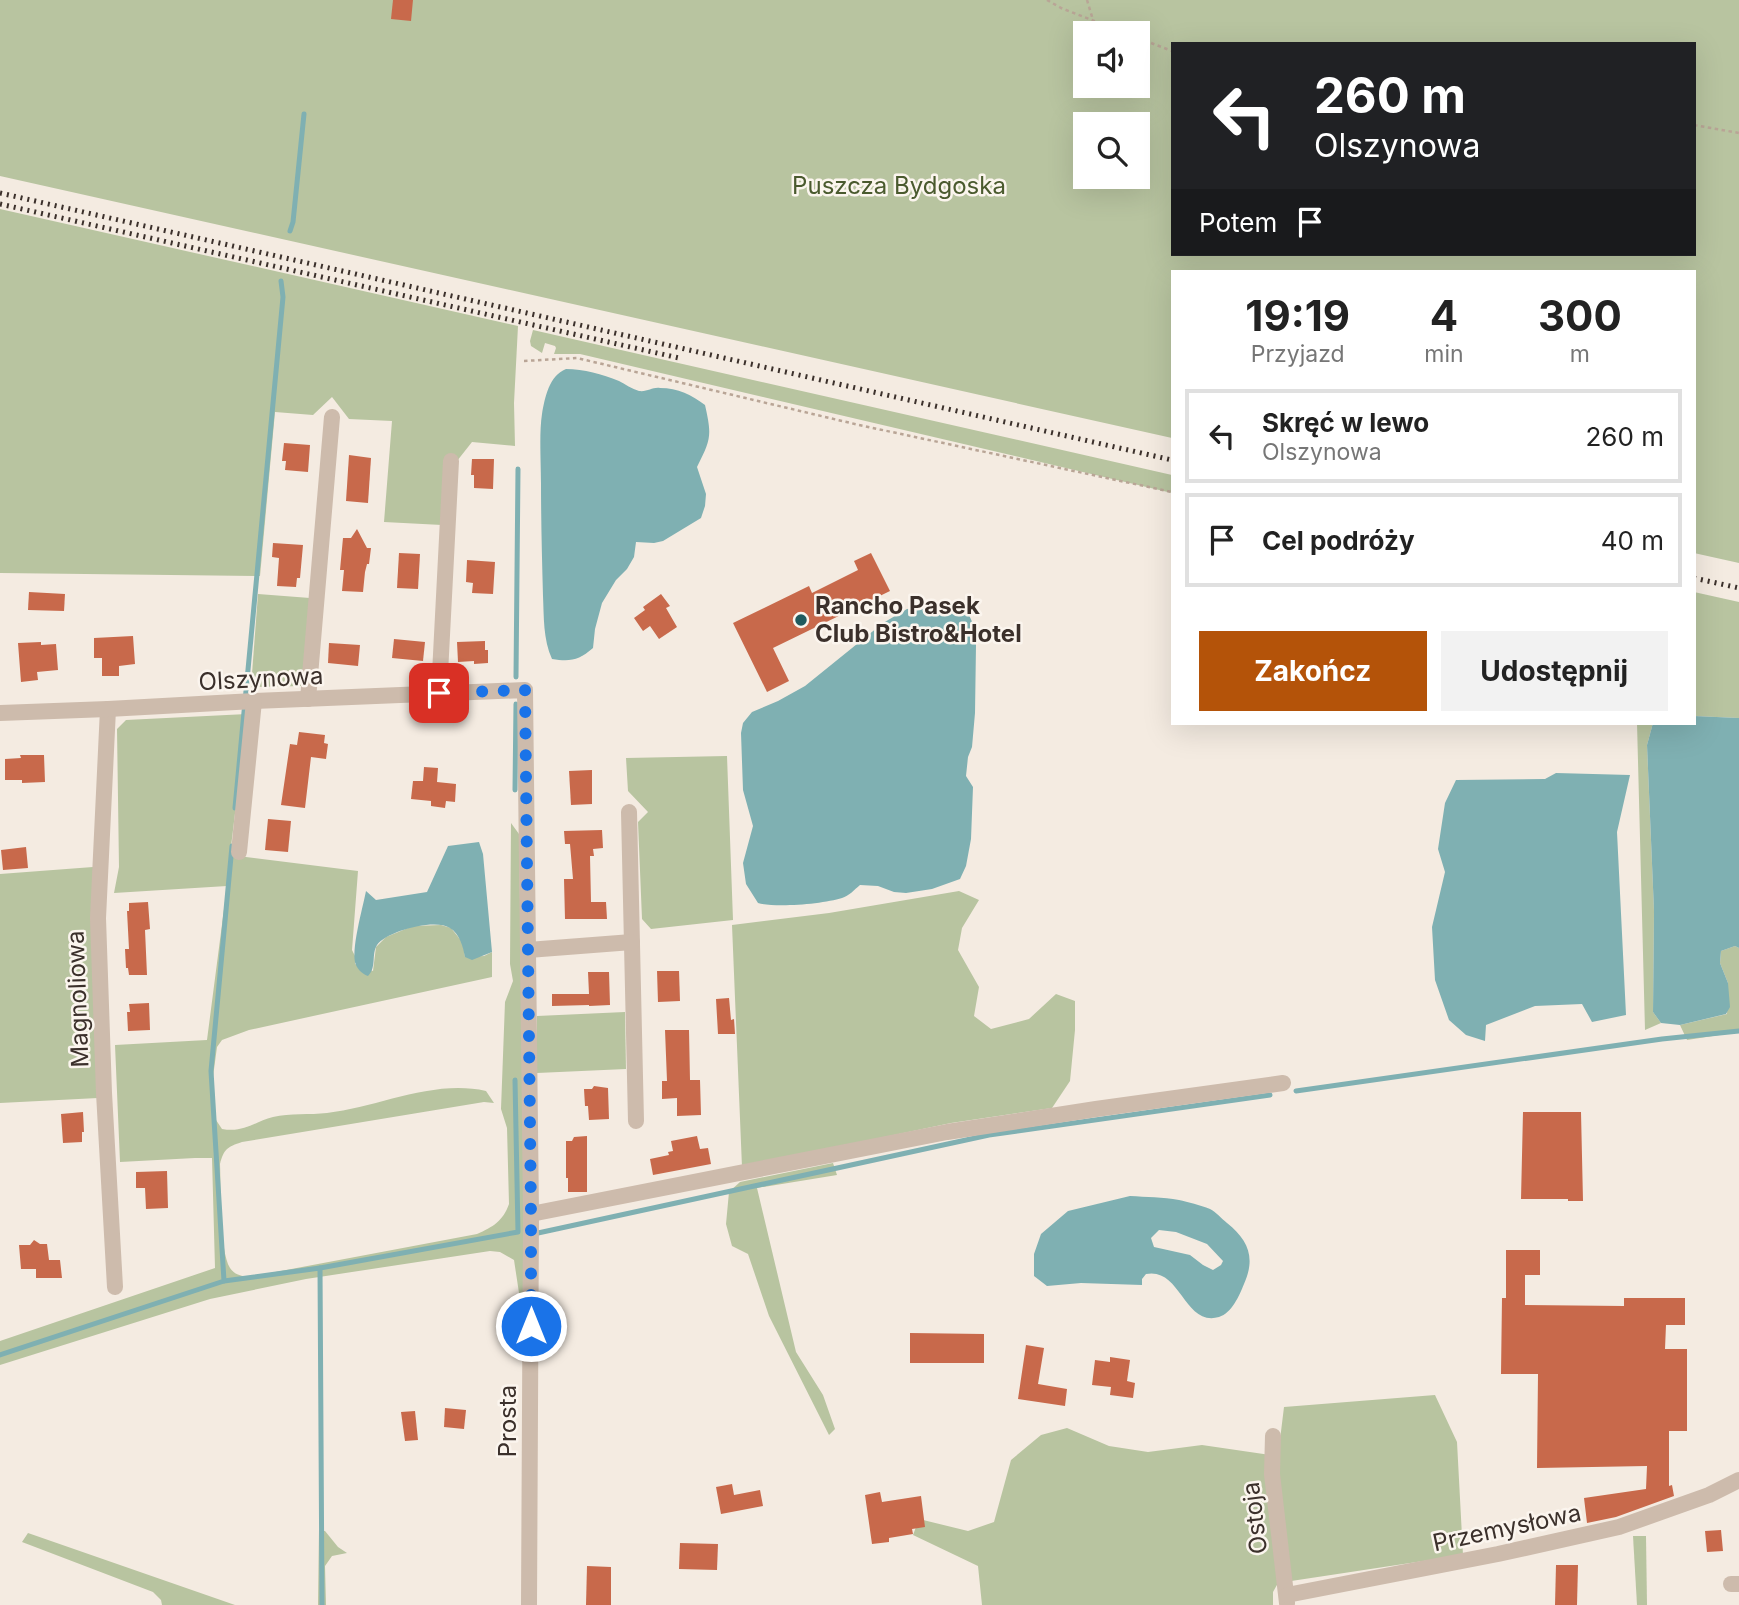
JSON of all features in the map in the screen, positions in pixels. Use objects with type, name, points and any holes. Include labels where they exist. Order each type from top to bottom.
[{"type":"street","points":[[308,699],[332,417]]},
{"type":"street","points":[[439,693],[451,461]]},
{"type":"street","name":"Olszynowa","points":[[0,713],[525,690]]},
{"type":"street","name":"Prosta","points":[[525,690],[531,1214],[529,1605]]},
{"type":"street","points":[[239,852],[249,702]]},
{"type":"street","name":"Magnoliowa","points":[[108,709],[98,918],[115,1287]]},
{"type":"street","points":[[629,812],[636,1121]]},
{"type":"street","points":[[528,950],[632,942]]},
{"type":"street","points":[[531,1214],[947,1132],[1283,1083]]},
{"type":"street","name":"Ostoja","points":[[1273,1436],[1272,1474],[1287,1600]]},
{"type":"street","name":"Przemysłowa","points":[[1287,1600],[1619,1527],[1709,1495],[1739,1480]]},
{"type":"path","points":[[1047,0],[1094,21]]},
{"type":"path","points":[[1087,0],[1094,21]]},
{"type":"path","points":[[1150,43],[1171,51]]},
{"type":"path","points":[[1696,125],[1739,132]]},
{"type":"path","points":[[524,361],[577,358],[859,425],[1171,492]]},
{"type":"green space","name":"Puszcza Bydgoska","points":[[0,0],[1739,0],[1739,563],[1696,553],[1696,270],[1171,270],[1171,438],[0,176]]},
{"type":"green space","points":[[0,209],[518,326],[515,446],[472,442],[457,461],[442,525],[384,522],[392,421],[349,419],[332,397],[313,415],[275,412],[260,576],[0,573]]},
{"type":"green space","points":[[533,330],[1171,475],[1171,493],[580,354],[554,354],[555,346],[545,343],[542,353],[531,346]]},
{"type":"green space","points":[[1696,592],[1739,602],[1739,718],[1696,716]]},
{"type":"green space","points":[[258,594],[310,598],[303,686],[251,687]]},
{"type":"green space","points":[[247,714],[230,855],[358,871],[352,950],[355,964],[373,971],[376,947],[386,937],[413,926],[441,925],[451,928],[463,943],[465,957],[484,956],[492,952],[492,977],[249,1030],[222,1040],[217,1047],[212,1084],[214,1117],[222,1129],[237,1130],[273,1117],[347,1110],[426,1091],[466,1088],[486,1091],[494,1103],[484,1102],[242,1142],[230,1147],[220,1164],[222,1234],[230,1268],[238,1275],[249,1277],[477,1234],[493,1226],[504,1215],[509,1204],[507,1128],[501,1109],[505,1002],[513,981],[510,964],[511,823],[519,834],[526,1307],[521,1306],[514,1260],[500,1252],[490,1251],[306,1279],[210,1299],[0,1365],[0,1341],[215,1268],[212,1158],[120,1162],[115,1045],[207,1040],[227,886],[114,893],[119,867],[117,729],[126,720]]},
{"type":"green space","points":[[1637,725],[1652,725],[1647,745],[1654,911],[1653,1012],[1661,1023],[1645,1030]]},
{"type":"green space","points":[[727,756],[733,920],[651,929],[642,919],[638,822],[648,812],[628,791],[626,758]]},
{"type":"green space","points":[[93,867],[98,1098],[0,1103],[0,874]]},
{"type":"green space","points":[[959,891],[979,900],[962,928],[958,950],[979,987],[974,1016],[991,1029],[1029,1019],[1056,994],[1075,1001],[1070,1081],[1052,1108],[951,1123],[742,1167],[732,925],[829,913]]},
{"type":"green space","points":[[1735,946],[1739,948],[1739,1032],[1687,1040],[1680,1025],[1727,1014],[1728,983],[1720,963],[1721,951]]},
{"type":"green space","points":[[625,1012],[626,1069],[537,1073],[537,1016]]},
{"type":"green space","points":[[833,1163],[837,1175],[757,1188],[796,1352],[823,1395],[835,1429],[829,1435],[769,1316],[748,1254],[732,1246],[726,1224],[729,1192],[740,1182]]},
{"type":"green space","points":[[1435,1395],[1457,1442],[1463,1555],[1278,1583],[1273,1592],[1273,1605],[982,1605],[978,1566],[913,1535],[919,1519],[968,1531],[994,1522],[1011,1460],[1041,1435],[1067,1428],[1109,1446],[1148,1452],[1202,1445],[1278,1456],[1284,1407]]},
{"type":"green space","points":[[319,1530],[325,1531],[338,1547],[347,1553],[332,1556],[325,1566],[326,1605],[318,1605]]},
{"type":"green space","points":[[28,1533],[235,1605],[162,1605],[153,1592],[22,1542]]},
{"type":"green space","points":[[1633,1536],[1646,1536],[1647,1605],[1637,1605]]},
{"type":"water","points":[[566,369],[600,374],[639,391],[657,388],[684,393],[705,405],[709,431],[708,443],[697,467],[706,494],[701,518],[663,541],[636,542],[634,557],[602,603],[593,648],[579,658],[564,660],[552,659],[544,628],[540,439],[542,414],[549,388],[560,372]]},
{"type":"water","points":[[924,607],[969,615],[974,626],[975,713],[966,776],[973,787],[971,839],[966,866],[960,879],[932,889],[906,893],[860,885],[845,897],[823,902],[787,905],[758,903],[746,884],[743,863],[753,826],[743,790],[743,723],[752,712],[805,686],[883,623],[907,609]]},
{"type":"water","points":[[1696,716],[1739,718],[1739,948],[1735,946],[1721,951],[1720,963],[1728,983],[1730,1007],[1726,1014],[1680,1025],[1661,1023],[1653,1012],[1654,911],[1647,745],[1652,725],[1696,725]]},
{"type":"water","points":[[1556,773],[1630,775],[1617,832],[1626,1015],[1592,1022],[1582,1004],[1535,1006],[1486,1025],[1485,1041],[1466,1035],[1449,1020],[1435,980],[1432,927],[1445,872],[1438,849],[1445,803],[1456,780],[1545,779]]},
{"type":"water","points":[[479,842],[483,854],[492,952],[472,960],[465,957],[459,937],[450,928],[434,924],[423,925],[382,940],[375,949],[371,972],[368,976],[361,972],[356,965],[355,950],[366,891],[376,900],[427,892],[448,846]]},
{"type":"water","points":[[1130,1196],[1173,1199],[1210,1209],[1234,1229],[1245,1243],[1249,1257],[1248,1274],[1231,1308],[1224,1315],[1207,1318],[1198,1314],[1167,1279],[1158,1274],[1146,1274],[1142,1285],[1081,1283],[1047,1286],[1034,1276],[1034,1254],[1041,1234],[1068,1211]],"holes":[[[1159,1230],[1176,1232],[1207,1244],[1223,1261],[1221,1265],[1213,1270],[1190,1255],[1154,1247],[1151,1238]]]},
{"type":"building","points":[[393,0],[413,0],[411,21],[391,19]]},
{"type":"building","points":[[284,443],[310,445],[308,472],[285,470],[286,461],[282,461]]},
{"type":"building","points":[[349,455],[371,458],[368,503],[346,501]]},
{"type":"building","points":[[472,459],[494,459],[493,489],[474,488]]},
{"type":"building","points":[[357,529],[367,548],[371,548],[363,592],[342,591],[344,570],[340,570],[343,538],[351,538]]},
{"type":"building","points":[[273,543],[303,545],[300,578],[297,578],[296,587],[277,586],[279,558],[272,557]]},
{"type":"building","points":[[399,553],[420,554],[418,589],[397,588]]},
{"type":"building","points":[[871,553],[890,591],[773,648],[789,681],[767,692],[733,623],[809,586],[812,593],[858,570],[854,561]]},
{"type":"building","points":[[467,560],[495,562],[493,594],[472,593],[473,583],[466,582]]},
{"type":"building","points":[[29,592],[65,594],[64,611],[28,610]]},
{"type":"building","points":[[661,594],[670,606],[666,608],[677,627],[659,639],[650,626],[643,631],[634,618],[645,610],[643,607]]},
{"type":"building","points":[[133,636],[135,664],[119,666],[119,676],[102,676],[102,658],[94,658],[94,638]]},
{"type":"building","points":[[394,639],[425,642],[423,661],[392,658]]},
{"type":"building","points":[[485,641],[488,663],[458,662],[457,642]]},
{"type":"building","points":[[41,642],[41,645],[56,644],[58,670],[37,672],[38,680],[21,682],[18,643]]},
{"type":"building","points":[[329,643],[360,645],[358,666],[328,663]]},
{"type":"building","points":[[299,732],[325,735],[324,743],[328,744],[326,759],[311,757],[305,808],[281,805],[290,744],[297,745]]},
{"type":"building","points":[[20,755],[44,755],[45,782],[22,783],[22,780],[5,780],[5,759],[21,758]]},
{"type":"building","points":[[424,767],[438,768],[437,782],[456,784],[455,802],[446,801],[445,808],[431,806],[431,801],[411,799],[413,781],[423,781]]},
{"type":"building","points":[[592,770],[592,804],[571,805],[569,771]]},
{"type":"building","points":[[268,819],[291,821],[288,852],[265,850]]},
{"type":"building","points":[[602,830],[603,848],[593,849],[594,856],[590,856],[591,902],[606,902],[607,919],[565,919],[564,879],[573,879],[570,844],[565,844],[564,831]]},
{"type":"building","points":[[26,847],[28,868],[3,870],[1,850]]},
{"type":"building","points":[[148,902],[150,929],[145,930],[147,975],[129,975],[125,949],[129,949],[129,903]]},
{"type":"building","points":[[657,971],[679,971],[680,1001],[658,1002]]},
{"type":"building","points":[[588,972],[609,972],[610,1005],[552,1006],[552,994],[589,994]]},
{"type":"building","points":[[729,998],[735,1034],[718,1034],[716,999]]},
{"type":"building","points":[[149,1003],[150,1030],[128,1031],[129,1004]]},
{"type":"building","points":[[665,1030],[689,1030],[690,1080],[700,1080],[701,1115],[677,1116],[677,1098],[662,1099],[662,1081],[667,1081]]},
{"type":"building","points":[[594,1086],[608,1088],[609,1119],[589,1120],[584,1089],[592,1089]]},
{"type":"building","points":[[83,1112],[82,1142],[63,1143],[61,1114]]},
{"type":"building","points":[[1523,1112],[1581,1112],[1583,1201],[1521,1199]]},
{"type":"building","points":[[587,1136],[587,1192],[568,1192],[566,1141]]},
{"type":"building","points":[[697,1136],[700,1149],[708,1148],[711,1164],[653,1175],[650,1159],[669,1155],[668,1152],[673,1151],[671,1141]]},
{"type":"building","points":[[167,1171],[168,1208],[146,1209],[145,1188],[136,1188],[136,1172]]},
{"type":"building","points":[[34,1240],[47,1244],[49,1260],[60,1260],[62,1278],[36,1278],[36,1269],[21,1269],[19,1245],[30,1245]]},
{"type":"building","points":[[1506,1250],[1540,1250],[1540,1275],[1525,1275],[1525,1305],[1624,1306],[1624,1298],[1685,1298],[1685,1325],[1666,1325],[1665,1349],[1687,1349],[1687,1431],[1669,1431],[1669,1486],[1672,1485],[1674,1496],[1616,1517],[1587,1523],[1584,1498],[1646,1489],[1647,1466],[1537,1468],[1538,1374],[1501,1374]]},
{"type":"building","points":[[910,1333],[984,1334],[984,1363],[910,1363]]},
{"type":"building","points":[[1026,1345],[1044,1348],[1038,1384],[1067,1389],[1065,1406],[1018,1399]]},
{"type":"building","points":[[1110,1357],[1130,1360],[1127,1381],[1135,1383],[1133,1398],[1110,1395],[1111,1387],[1092,1385],[1095,1360],[1110,1362]]},
{"type":"building","points":[[445,1408],[466,1410],[464,1429],[444,1427]]},
{"type":"building","points":[[415,1411],[418,1440],[405,1441],[401,1412]]},
{"type":"building","points":[[732,1484],[734,1495],[760,1490],[763,1506],[721,1514],[716,1487]]},
{"type":"building","points":[[880,1492],[882,1502],[921,1496],[925,1527],[912,1529],[913,1534],[889,1538],[889,1542],[872,1544],[865,1495]]},
{"type":"building","points":[[1721,1530],[1723,1551],[1707,1552],[1705,1531]]},
{"type":"building","points":[[680,1543],[718,1544],[717,1570],[679,1569]]},
{"type":"building","points":[[1556,1565],[1578,1565],[1577,1605],[1555,1605]]},
{"type":"building","points":[[587,1566],[611,1567],[611,1605],[586,1605]]},
{"type":"waterway","points":[[290,231],[304,114]]},
{"type":"waterway","points":[[235,808],[283,297],[281,281]]},
{"type":"waterway","points":[[516,677],[518,469]]},
{"type":"waterway","points":[[515,790],[516,704]]},
{"type":"waterway","points":[[0,1355],[224,1281],[211,1071],[232,846]]},
{"type":"waterway","points":[[1296,1091],[1662,1039],[1739,1031]]},
{"type":"waterway","points":[[320,1268],[518,1232],[515,1080]]},
{"type":"waterway","points":[[538,1233],[989,1135],[1270,1095]]},
{"type":"waterway","points":[[224,1281],[320,1268],[322,1605]]},
{"type":"railway","points":[[0,193],[1171,460]]},
{"type":"railway","points":[[0,204],[679,358]]},
{"type":"railway","points":[[1696,578],[1739,588]]},
{"type":"place","name":"Rancho Pasek Club Bistro&Hotel","points":[[801,620]]},
{"type":"route","points":[[439,693],[525,690],[531,1326]]}]
